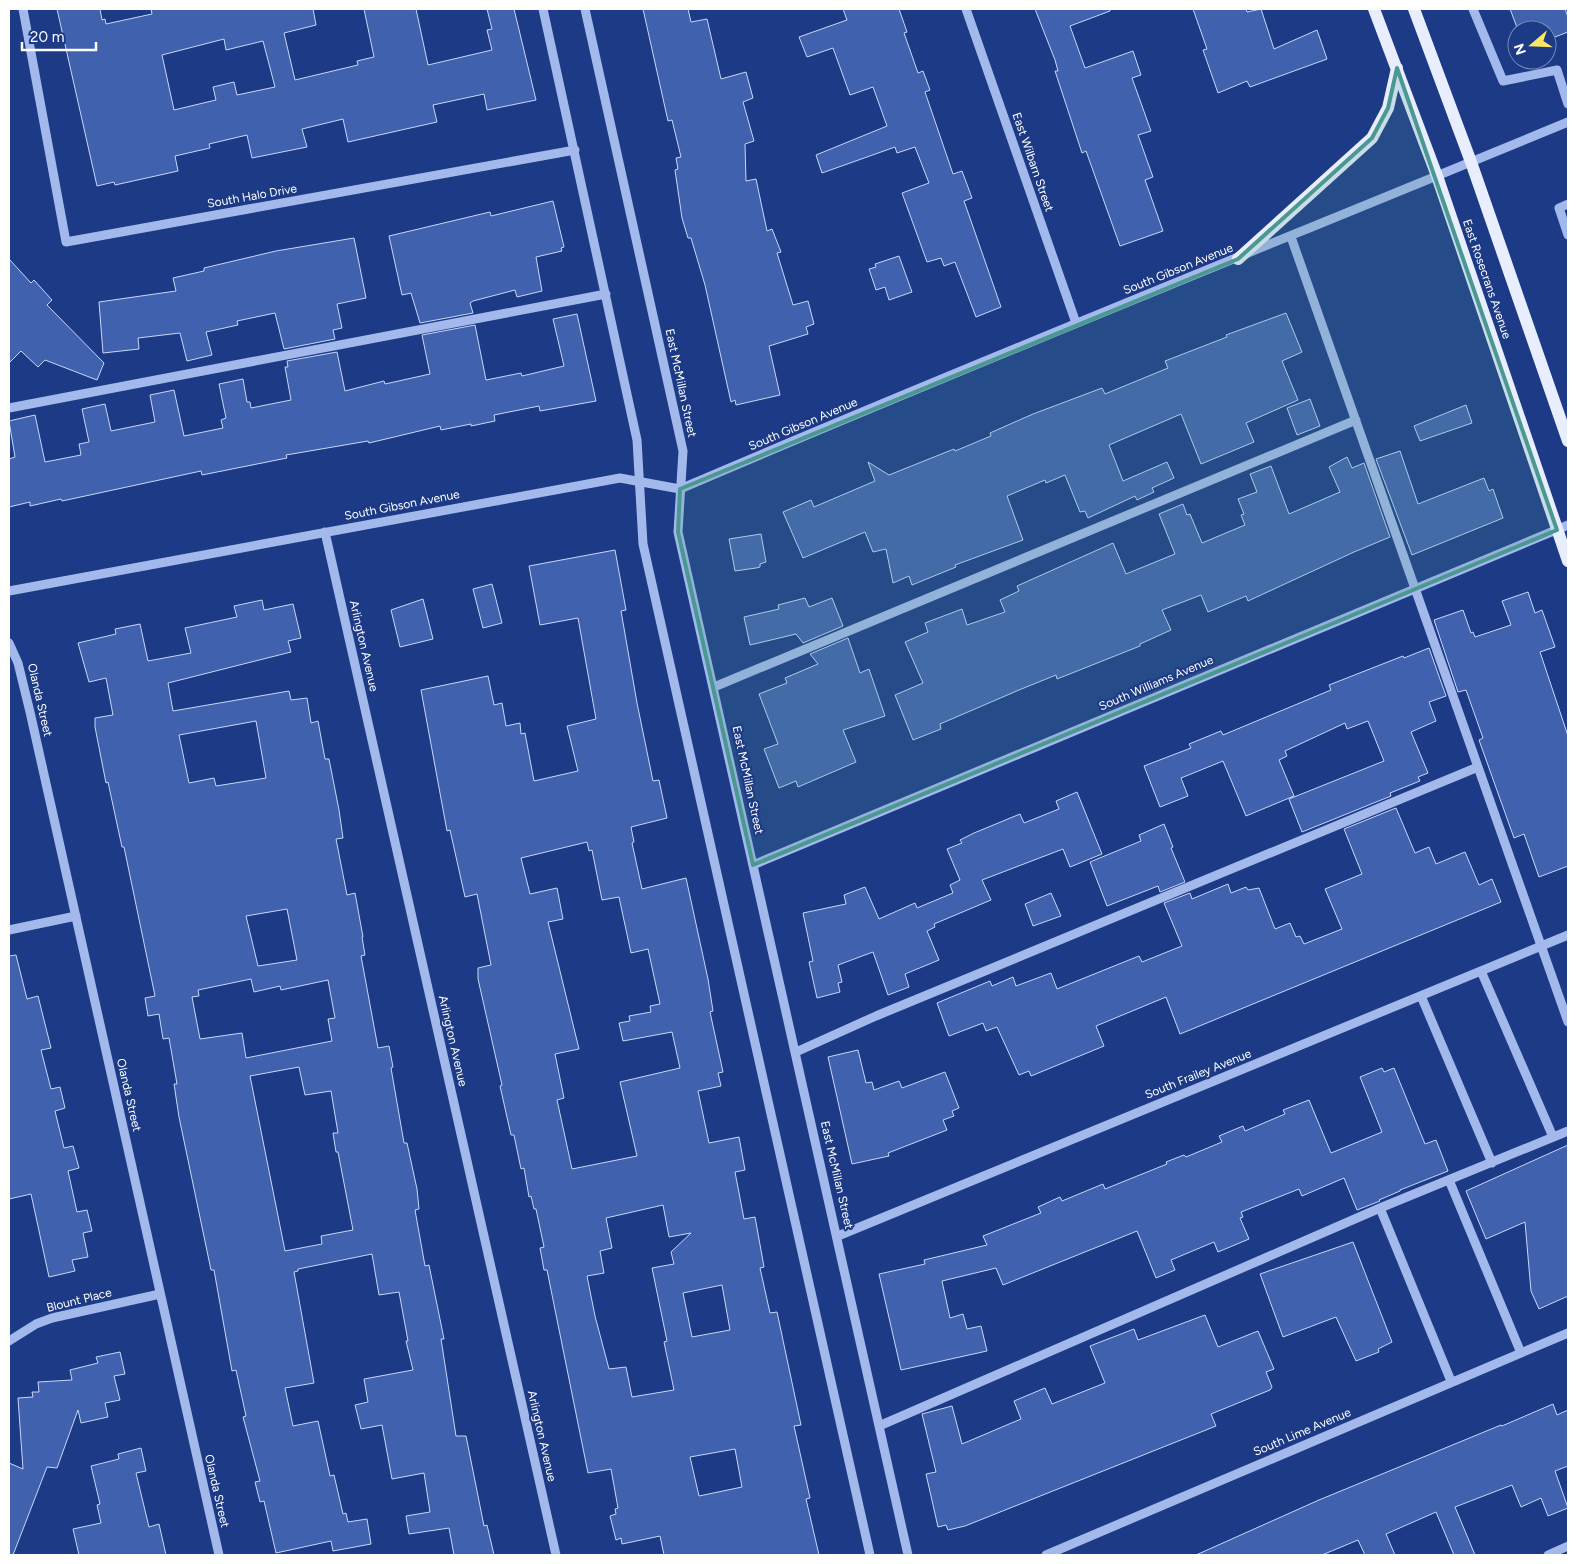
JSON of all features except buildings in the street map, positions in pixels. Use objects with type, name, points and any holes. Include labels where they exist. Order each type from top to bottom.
[{"type":"main road","name":"East Rosecrans Avenue","points":[[1374,9],[1438,176],[1563,527],[1568,560]]},
{"type":"main road","name":"East Rosecrans Avenue","points":[[1414,9],[1471,162],[1568,441]]},
{"type":"main road","points":[[1238,259],[1372,138],[1388,108],[1397,68]]},
{"type":"street","name":"South Halo Drive","points":[[23,9],[66,242],[575,150]]},
{"type":"street","points":[[543,9],[637,440],[643,544],[870,1555]]},
{"type":"street","name":"East McMillan Street","points":[[585,9],[683,450],[678,532],[838,1236],[908,1555]]},
{"type":"street","name":"East Wilbarn Street","points":[[966,9],[1076,323]]},
{"type":"street","points":[[1473,9],[1503,81],[1557,70],[1568,104]]},
{"type":"street","name":"South Gibson Avenue","points":[[9,591],[620,478],[680,489],[1076,323],[1238,259],[1568,122]]},
{"type":"street","points":[[1568,204],[1559,208],[1568,235]]},
{"type":"street","points":[[1291,237],[1568,1022]]},
{"type":"street","points":[[9,408],[606,294]]},
{"type":"street","points":[[714,687],[1356,420]]},
{"type":"street","name":"South Williams Avenue","points":[[754,865],[1563,527]]},
{"type":"street","name":"Arlington Avenue","points":[[326,532],[556,1555]]},
{"type":"street","name":"Olanda Street","points":[[9,643],[11,654],[18,663],[30,712],[219,1555]]},
{"type":"street","points":[[796,1052],[876,1016],[1478,767]]},
{"type":"street","points":[[9,930],[76,916]]},
{"type":"street","name":"South Frailey Avenue","points":[[838,1236],[1568,935]]},
{"type":"street","points":[[1481,971],[1553,1137]]},
{"type":"street","points":[[1421,996],[1492,1163]]},
{"type":"street","points":[[879,1426],[1380,1208],[1568,1131]]},
{"type":"street","points":[[1449,1180],[1520,1352]]},
{"type":"street","points":[[1380,1208],[1451,1381]]},
{"type":"street","name":"Blount Place","points":[[9,1341],[36,1324],[52,1318],[160,1294]]},
{"type":"street","name":"South Lime Avenue","points":[[1046,1555],[1451,1381],[1568,1333]]},
{"type":"street","points":[[1548,1555],[1568,1546]]},
{"type":"highlighted area","points":[[1397,68],[1557,530],[753,865],[678,532],[680,489],[1238,259],[1372,138],[1388,108]]}]
